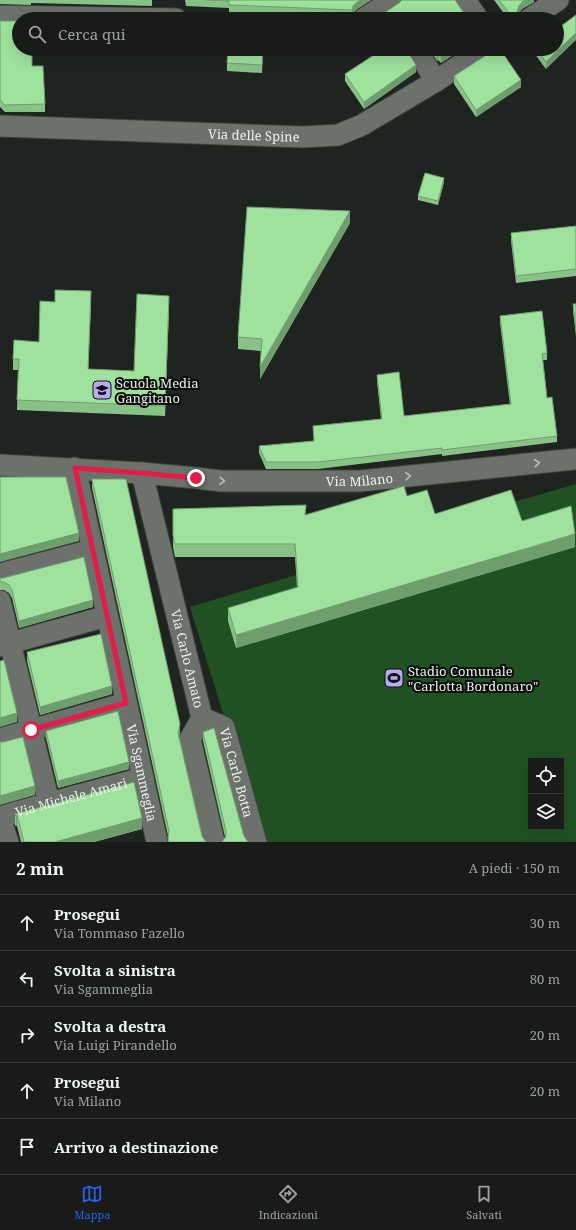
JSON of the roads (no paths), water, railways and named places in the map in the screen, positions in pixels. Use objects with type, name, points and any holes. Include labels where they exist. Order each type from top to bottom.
[{"type":"street","points":[[169,0],[170,12]]},
{"type":"street","points":[[465,0],[473,12]]},
{"type":"street","points":[[538,12],[553,1]]},
{"type":"street","points":[[378,12],[390,6]]},
{"type":"street","points":[[30,12],[61,8],[101,12]]},
{"type":"street","points":[[0,16],[12,14]]},
{"type":"street","points":[[420,56],[436,81]]},
{"type":"street","name":"Via delle Spine","points":[[0,126],[303,137],[338,135],[362,125],[436,81],[474,56]]},
{"type":"street","name":"Via Milano","points":[[0,465],[75,468],[220,481],[360,481],[576,459]]},
{"type":"street","name":"Via Sgammeglia","points":[[75,468],[143,778],[154,841]]},
{"type":"street","name":"Via Carlo Amato","points":[[142,473],[202,718],[190,739],[214,842]]},
{"type":"street","points":[[0,574],[92,550]]},
{"type":"street","points":[[0,602],[5,645],[31,730],[48,803]]},
{"type":"street","points":[[5,645],[107,616]]},
{"type":"street","points":[[0,739],[126,703]]},
{"type":"street","name":"Via Carlo Botta","points":[[202,718],[224,727],[256,842]]},
{"type":"street","name":"Via Michele Amari","points":[[0,817],[143,778]]},
{"type":"street","points":[[0,817],[8,842]]},
{"type":"place","name":"Scuola Media Gangitano","points":[[102,390]]},
{"type":"place","name":"Stadio Comunale \"Carlotta Bordonaro\"","points":[[394,678]]}]
